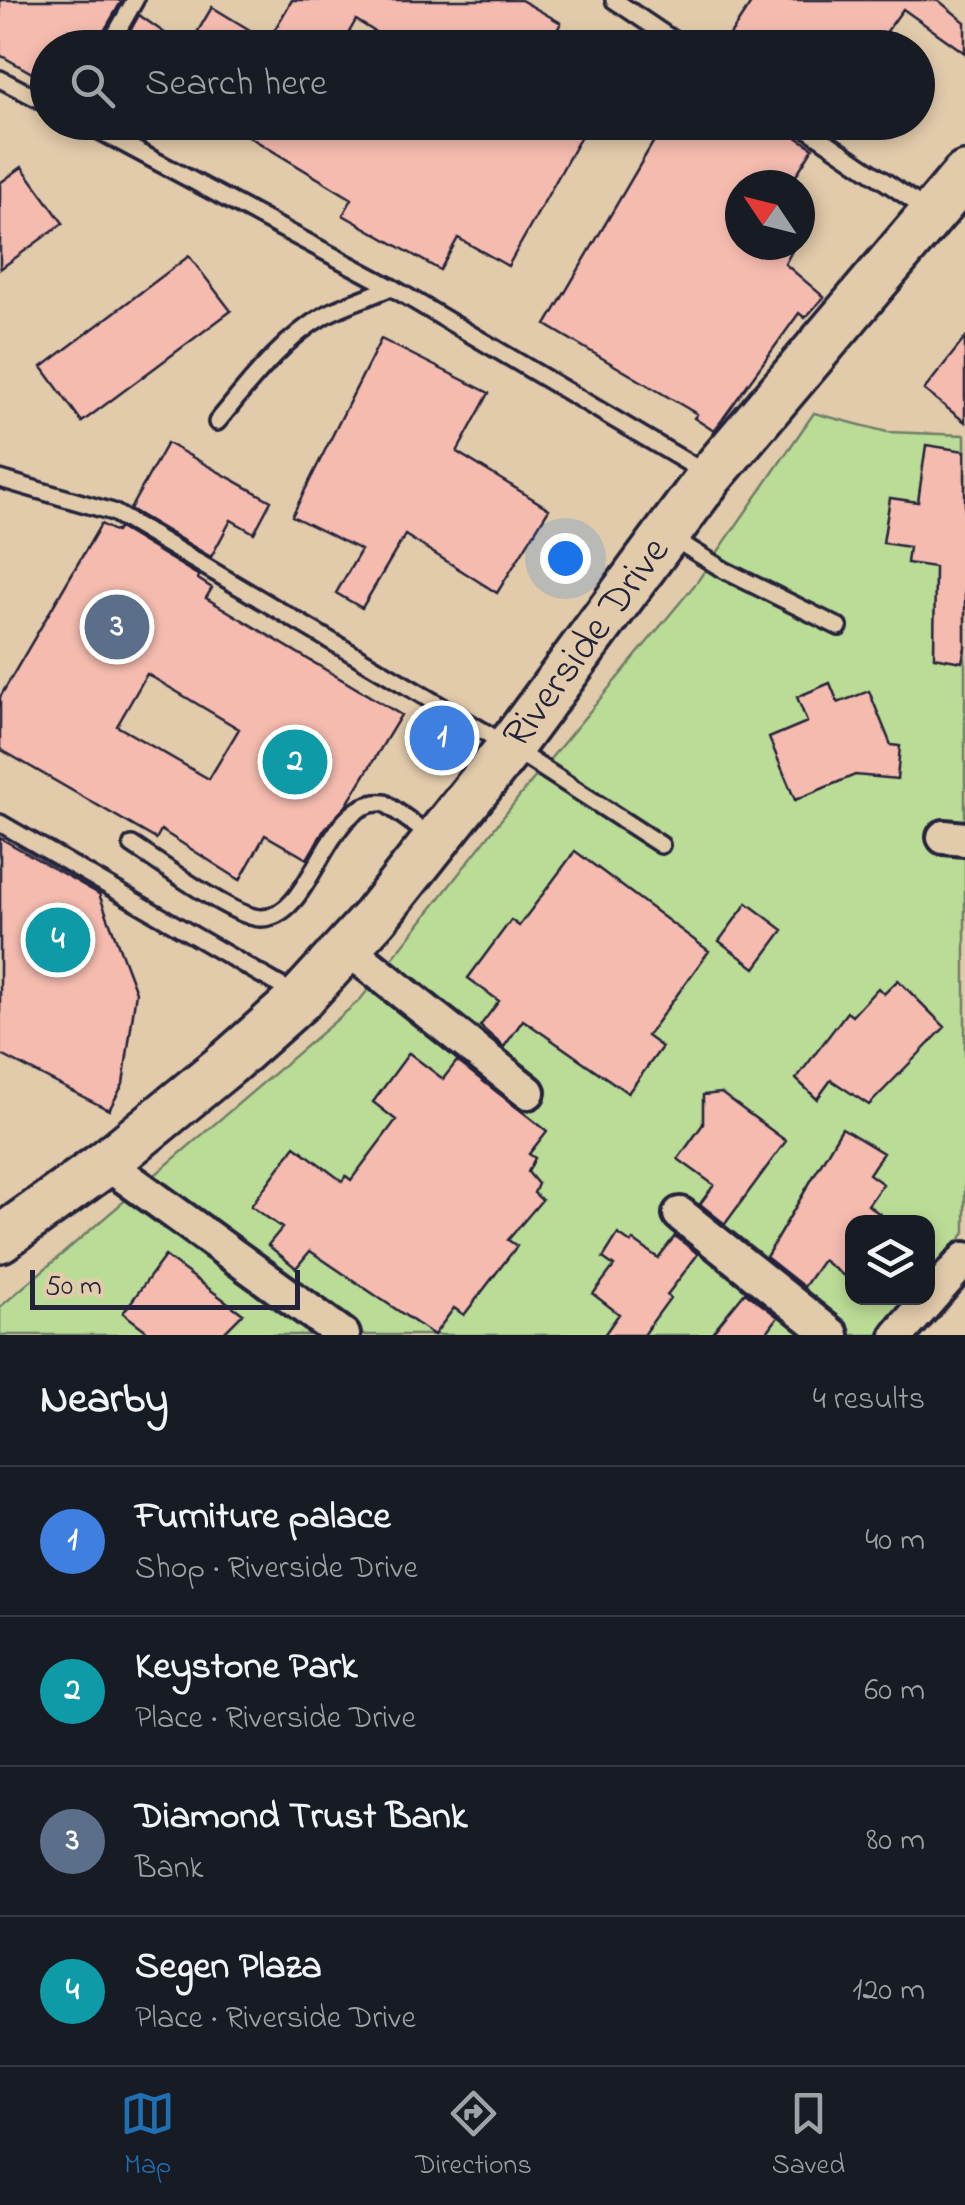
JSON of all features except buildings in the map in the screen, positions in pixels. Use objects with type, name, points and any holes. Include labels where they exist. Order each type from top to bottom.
[{"type":"street","name":"Riverside Drive","points":[[0,1239],[106,1163],[302,998],[510,747],[710,476],[965,175]]},
{"type":"street","points":[[347,948],[528,1092]]},
{"type":"street","points":[[106,1163],[343,1335]]},
{"type":"street","points":[[680,1214],[832,1335]]},
{"type":"street","points":[[898,1335],[965,1259]]},
{"type":"lane","points":[[118,30],[136,0]]},
{"type":"lane","points":[[614,0],[658,30]]},
{"type":"lane","points":[[0,79],[30,95]]},
{"type":"lane","points":[[116,140],[391,288],[710,476]]},
{"type":"lane","points":[[823,140],[932,214]]},
{"type":"lane","points":[[217,422],[268,362],[301,332],[325,315],[391,288]]},
{"type":"lane","points":[[0,479],[112,512],[510,747],[661,845]]},
{"type":"lane","points":[[668,535],[724,570],[839,627]]},
{"type":"lane","points":[[132,844],[232,908],[260,918],[279,912],[294,899],[342,825],[362,806],[385,803],[436,840]]},
{"type":"lane","points":[[0,823],[302,998]]},
{"type":"green space","points":[[814,413],[887,432],[965,435],[965,1233],[935,1270],[935,1215],[845,1215],[845,1305],[906,1305],[881,1335],[0,1335],[0,1307],[360,1000],[522,793],[697,582]]},
{"type":"place","name":"Diamond Trust Bank","points":[[117,627]]},
{"type":"place","name":"Furniture palace","points":[[442,738]]},
{"type":"place","name":"Keystone Park","points":[[295,762]]},
{"type":"place","name":"Segen Plaza","points":[[58,940]]}]
